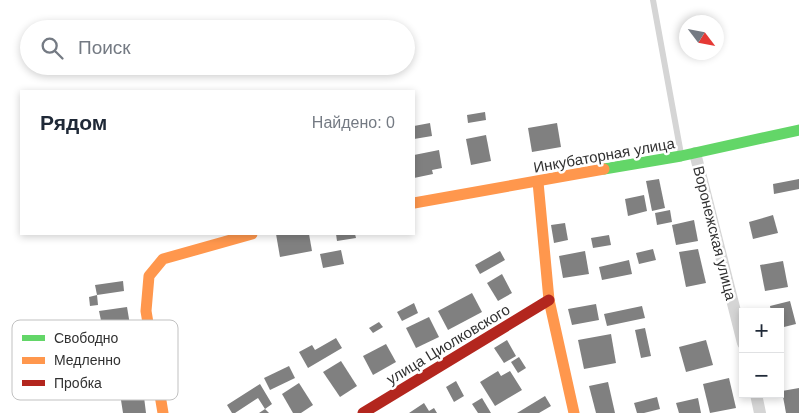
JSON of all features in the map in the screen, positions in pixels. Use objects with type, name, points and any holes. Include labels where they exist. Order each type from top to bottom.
[{"type":"street","name":"Инкубаторная улица","points":[[415,203],[681,156],[799,130]]},
{"type":"street","name":"Воронежская улица","points":[[695,153],[739,327]]},
{"type":"street","points":[[538,182],[549,300],[574,413]]},
{"type":"street","points":[[148,320],[146,311],[149,276],[163,259],[248,235]]},
{"type":"street","name":"улица Циолковского","points":[[362,413],[549,300]]},
{"type":"street","points":[[757,398],[760,413]]},
{"type":"street","points":[[161,400],[163,413]]},
{"type":"lane","points":[[653,0],[681,156]]},
{"type":"building","points":[[485,112],[486,120],[468,123],[467,115]]},
{"type":"building","points":[[430,123],[432,136],[415,139],[415,126]]},
{"type":"building","points":[[557,123],[561,147],[532,152],[528,128]]},
{"type":"building","points":[[486,135],[491,161],[471,165],[466,139]]},
{"type":"building","points":[[439,150],[442,168],[432,170],[433,174],[415,178],[415,155]]},
{"type":"building","points":[[659,179],[665,208],[652,211],[646,181]]},
{"type":"building","points":[[799,179],[799,189],[774,194],[773,184]]},
{"type":"building","points":[[644,195],[647,211],[628,216],[625,199]]},
{"type":"building","points":[[670,210],[672,222],[657,225],[655,213]]},
{"type":"building","points":[[773,215],[778,233],[753,239],[749,222]]},
{"type":"building","points":[[694,220],[698,241],[676,245],[672,225]]},
{"type":"building","points":[[565,223],[568,240],[554,243],[551,225]]},
{"type":"building","points":[[276,235],[309,235],[312,251],[280,257]]},
{"type":"building","points":[[336,235],[355,235],[356,238],[337,241]]},
{"type":"building","points":[[609,235],[611,245],[593,248],[591,238]]},
{"type":"building","points":[[653,249],[656,260],[639,264],[636,253]]},
{"type":"building","points":[[698,249],[706,283],[686,287],[679,252]]},
{"type":"building","points":[[341,250],[344,264],[323,268],[320,254]]},
{"type":"building","points":[[500,251],[505,260],[480,274],[475,265]]},
{"type":"building","points":[[585,251],[589,274],[563,278],[559,256]]},
{"type":"building","points":[[629,260],[632,274],[602,280],[599,267]]},
{"type":"building","points":[[783,261],[788,287],[765,291],[760,265]]},
{"type":"building","points":[[502,274],[512,293],[498,301],[487,283]]},
{"type":"building","points":[[123,281],[124,291],[97,295],[95,285]]},
{"type":"building","points":[[472,293],[482,312],[448,330],[438,311]]},
{"type":"building","points":[[97,295],[98,305],[90,306],[89,297]]},
{"type":"building","points":[[790,301],[796,324],[784,327],[784,308],[770,308],[770,306]]},
{"type":"building","points":[[414,303],[418,313],[402,321],[397,312]]},
{"type":"building","points":[[596,304],[599,320],[572,325],[568,309]]},
{"type":"building","points":[[642,306],[645,318],[607,326],[604,314]]},
{"type":"building","points":[[127,307],[129,320],[101,320],[99,311]]},
{"type":"building","points":[[429,317],[439,337],[416,348],[406,328]]},
{"type":"building","points":[[379,322],[383,327],[373,333],[369,328]]},
{"type":"building","points":[[645,328],[651,356],[641,358],[635,330]]},
{"type":"building","points":[[611,334],[616,363],[584,369],[578,340]]},
{"type":"building","points":[[336,338],[342,348],[308,368],[299,352],[312,345],[315,350]]},
{"type":"building","points":[[507,340],[516,356],[504,363],[494,348]]},
{"type":"building","points":[[706,340],[713,365],[686,372],[679,347]]},
{"type":"building","points":[[386,344],[396,362],[373,375],[363,356]]},
{"type":"building","points":[[519,357],[526,368],[518,373],[511,362]]},
{"type":"building","points":[[341,361],[357,386],[340,397],[323,372]]},
{"type":"building","points":[[289,366],[295,378],[270,390],[264,378]]},
{"type":"building","points":[[498,371],[501,376],[510,371],[522,390],[495,406],[480,382]]},
{"type":"building","points":[[729,378],[736,408],[710,413],[703,384]]},
{"type":"building","points":[[456,381],[464,396],[454,402],[446,387]]},
{"type":"building","points":[[608,382],[615,413],[596,413],[589,386]]},
{"type":"building","points":[[299,383],[313,405],[301,413],[293,413],[282,394]]},
{"type":"building","points":[[260,384],[272,404],[265,409],[258,398],[232,413],[227,405]]},
{"type":"building","points":[[799,388],[799,413],[786,413],[784,391]]},
{"type":"building","points":[[545,396],[551,406],[539,413],[517,413]]},
{"type":"building","points":[[657,397],[660,409],[637,413],[634,403]]},
{"type":"building","points":[[482,398],[491,413],[478,413],[472,404]]},
{"type":"building","points":[[698,398],[701,413],[679,413],[676,403]]},
{"type":"building","points":[[121,400],[144,400],[146,413],[123,413]]},
{"type":"building","points":[[424,403],[429,411],[434,408],[437,413],[409,413]]},
{"type":"building","points":[[265,409],[269,413],[259,413]]},
{"type":"traffic: fast","points":[[604,169],[681,156],[799,130]]},
{"type":"traffic: slow","points":[[415,203],[604,169]]},
{"type":"traffic: slow","points":[[538,182],[549,300],[574,413]]},
{"type":"traffic: slow","points":[[148,320],[146,311],[149,276],[163,259],[248,235]]},
{"type":"traffic: slow","points":[[161,400],[163,413]]},
{"type":"traffic: jam","points":[[363,413],[549,300]]}]
